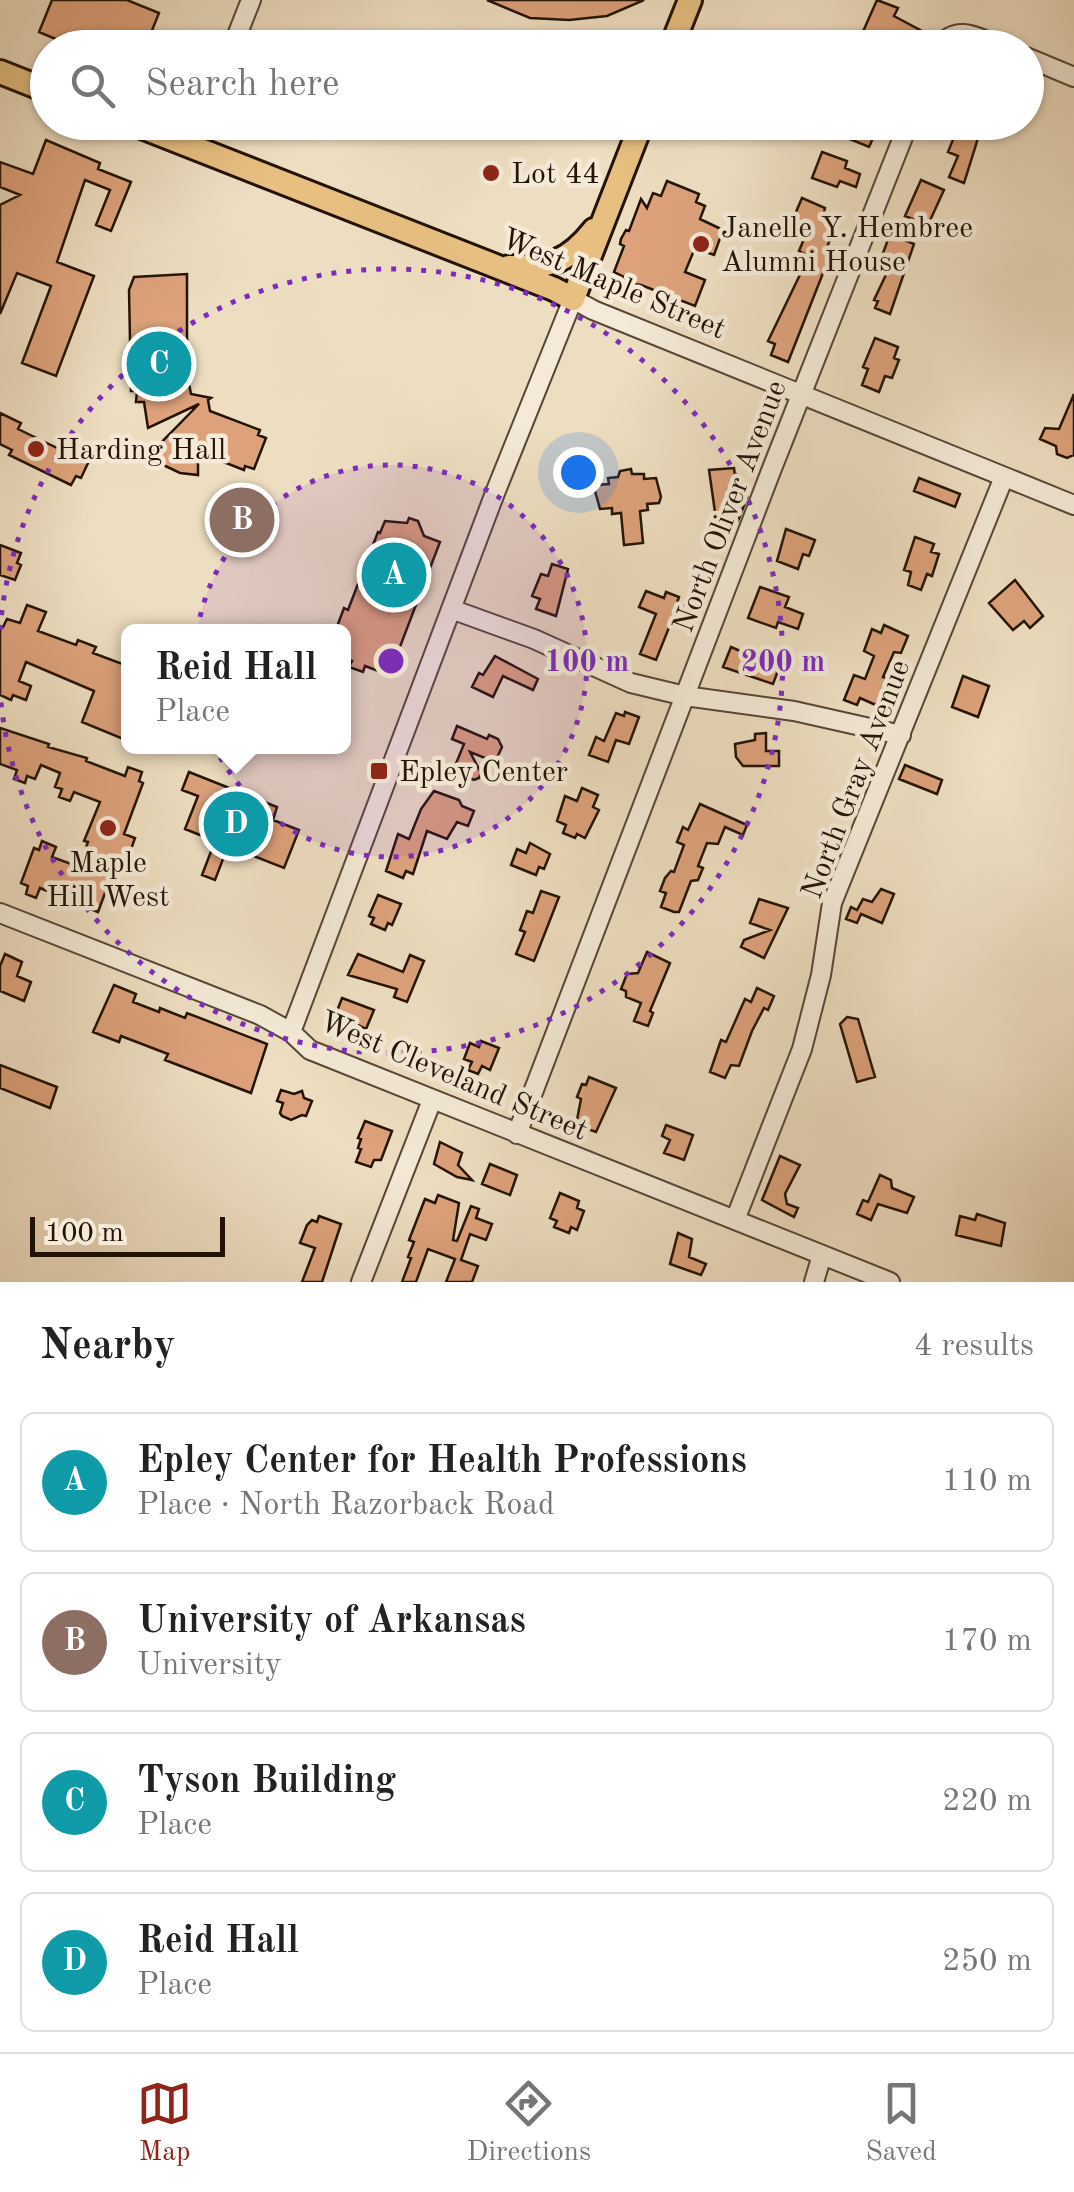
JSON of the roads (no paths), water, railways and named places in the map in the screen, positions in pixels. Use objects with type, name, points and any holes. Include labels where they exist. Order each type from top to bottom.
[{"type":"main road","points":[[679,30],[690,0]]},
{"type":"main road","points":[[0,72],[30,84]]},
{"type":"main road","name":"West Maple Street","points":[[174,140],[573,299]]},
{"type":"main road","points":[[573,299],[635,140]]},
{"type":"main road","points":[[499,267],[552,265],[572,254],[607,211]]},
{"type":"street","points":[[239,30],[251,0]]},
{"type":"street","points":[[1044,65],[1074,77]]},
{"type":"street","points":[[192,147],[195,140]]},
{"type":"street","name":"North Oliver Avenue","points":[[517,1134],[902,140]]},
{"type":"street","points":[[291,1032],[573,299]]},
{"type":"street","name":"West Maple Street","points":[[573,299],[1074,505]]},
{"type":"street","name":"North Gray Avenue","points":[[734,1220],[802,1049],[821,975],[832,903],[1004,477]]},
{"type":"street","points":[[451,609],[534,639],[630,683],[901,735]]},
{"type":"street","name":"West Cleveland Street","points":[[0,913],[260,1014],[291,1032],[310,1050],[890,1282]]},
{"type":"street","points":[[361,1282],[432,1100]]},
{"type":"street","points":[[814,1282],[822,1255]]},
{"type":"place","name":"Lot 44","points":[[491,173]]},
{"type":"place","name":"Janelle Y. Hembree Alumni House","points":[[701,244]]},
{"type":"place","name":"Tyson Building","points":[[159,364]]},
{"type":"place","name":"Harding Hall","points":[[36,449]]},
{"type":"place","name":"University of Arkansas","points":[[242,520]]},
{"type":"place","name":"Epley Center for Health Professions","points":[[394,575]]},
{"type":"place","name":"Epley Center","points":[[379,771]]},
{"type":"place","name":"Reid Hall","points":[[236,824]]},
{"type":"place","name":"Maple Hill West","points":[[108,828]]}]
